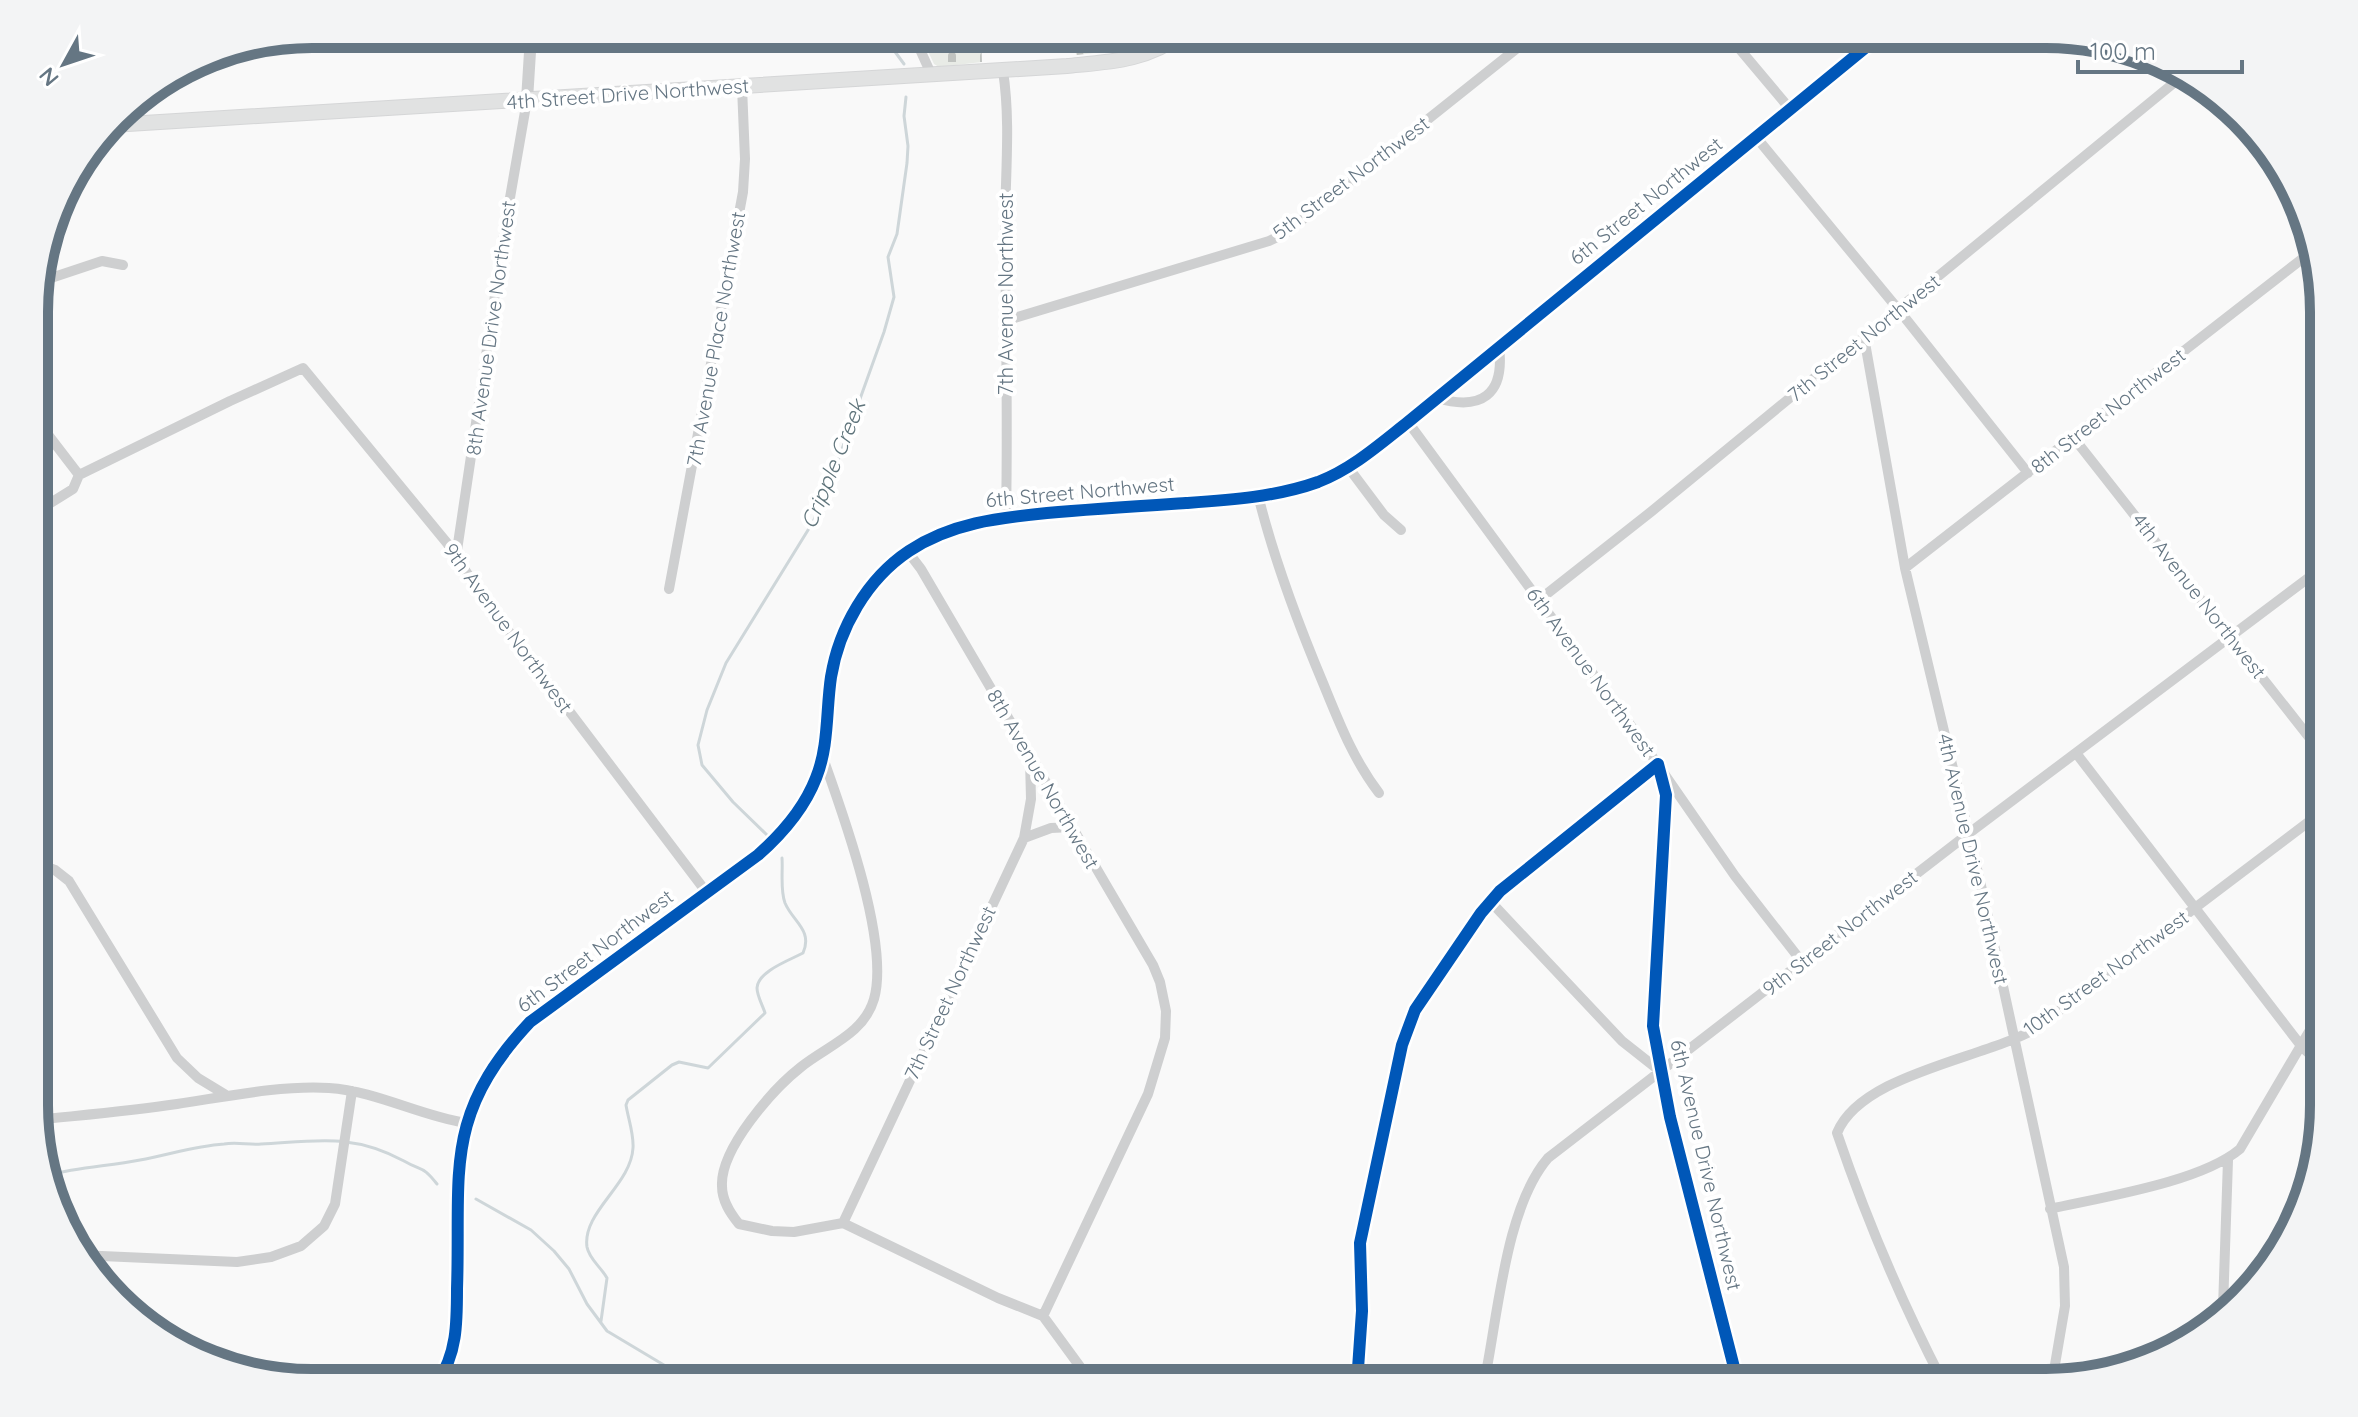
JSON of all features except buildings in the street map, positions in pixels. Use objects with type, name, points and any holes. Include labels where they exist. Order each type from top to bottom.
[{"type":"main road","name":"4th Street Drive Northwest","points":[[131,120],[932,76],[1122,61],[1156,49]]},
{"type":"street","name":"5th Street Northwest","points":[[1008,320],[1284,234],[1517,48]]},
{"type":"street","points":[[1739,48],[1790,109]]},
{"type":"street","name":"6th Street Northwest","points":[[445,1369],[456,1338],[458,1165],[466,1123],[475,1099],[494,1066],[530,1022],[758,855],[789,824],[808,796],[823,758],[831,676],[845,630],[869,589],[908,552],[954,528],[1006,517],[1258,495],[1302,487],[1348,467],[1408,422],[1865,48]]},
{"type":"street","points":[[527,100],[529,49]]},
{"type":"street","points":[[920,49],[932,76]]},
{"type":"street","name":"7th Avenue Northwest","points":[[1003,71],[1007,128],[1006,517]]},
{"type":"street","name":"7th Street Northwest","points":[[1539,600],[2175,82]]},
{"type":"street","name":"7th Avenue Place Northwest","points":[[669,589],[743,192],[742,87]]},
{"type":"street","name":"8th Avenue Drive Northwest","points":[[456,557],[527,100]]},
{"type":"street","points":[[1756,137],[2028,473]]},
{"type":"street","name":"8th Street Northwest","points":[[1905,568],[2304,257]]},
{"type":"street","points":[[50,278],[102,261],[123,265]]},
{"type":"street","name":"4th Avenue Drive Northwest","points":[[1864,337],[1905,568],[1968,834],[2065,1284],[2065,1306],[2054,1368]]},
{"type":"street","points":[[1437,398],[1458,405],[1482,399],[1496,386],[1501,368],[1499,347]]},
{"type":"street","name":"9th Avenue Northwest","points":[[79,475],[303,368],[456,557],[485,600],[707,893]]},
{"type":"street","name":"6th Avenue Northwest","points":[[1408,422],[1658,764],[1735,876],[1802,962]]},
{"type":"street","points":[[48,435],[79,475],[73,489],[48,505]]},
{"type":"street","name":"4th Avenue Northwest","points":[[2073,437],[2309,737]]},
{"type":"street","points":[[1348,467],[1384,515],[1401,530]]},
{"type":"street","points":[[1258,495],[1293,614],[1352,751],[1379,793]]},
{"type":"street","name":"8th Avenue Northwest","points":[[908,552],[921,569],[1153,965],[1163,993],[1165,1038],[1148,1094],[1043,1316]]},
{"type":"street","name":"9th Street Northwest","points":[[1487,1368],[1513,1232],[1529,1185],[1548,1158],[1968,834],[2309,577]]},
{"type":"street","points":[[2076,753],[2309,1054]]},
{"type":"street","points":[[823,758],[842,812],[869,911],[878,979],[869,1013],[857,1028],[783,1084],[755,1117],[727,1160],[722,1187],[730,1213],[739,1224],[760,1229],[794,1232],[843,1223],[998,1298],[1043,1316],[1081,1369]]},
{"type":"street","name":"7th Street Northwest","points":[[843,1223],[1024,838],[1031,799],[1030,758]]},
{"type":"street","points":[[1358,1368],[1362,1311],[1360,1243],[1402,1045],[1415,1010],[1490,901],[1658,764]]},
{"type":"street","name":"6th Avenue Drive Northwest","points":[[1658,764],[1666,795],[1653,1026],[1660,1071],[1734,1368]]},
{"type":"street","name":"10th Street Northwest","points":[[1936,1368],[1849,1168],[1837,1133],[1851,1111],[1894,1082],[2014,1041],[2035,1029],[2309,822]]},
{"type":"street","points":[[1024,838],[1051,828],[1072,827]]},
{"type":"street","points":[[48,867],[69,881],[177,1058],[198,1078],[226,1095]]},
{"type":"street","points":[[1490,901],[1622,1041],[1660,1071]]},
{"type":"street","points":[[2050,1209],[2202,1171],[2228,1160],[2240,1149],[2309,1034]]},
{"type":"street","points":[[49,1119],[177,1104],[226,1095],[326,1088],[352,1091],[443,1120],[466,1123]]},
{"type":"street","points":[[96,1256],[237,1262],[271,1257],[301,1246],[324,1226],[335,1204],[352,1091]]},
{"type":"street","points":[[2223,1300],[2228,1160]]},
{"type":"green space","points":[[927,49],[982,49],[982,62],[939,67],[934,64]]},
{"type":"green space","points":[[1072,49],[1132,49],[1077,55]]},
{"type":"waterway","name":"Cripple Creek","points":[[893,49],[904,64]]},
{"type":"waterway","name":"Cripple Creek","points":[[767,835],[733,802],[702,765],[698,745],[707,710],[726,663],[813,522],[884,332],[894,297],[888,257],[897,234],[907,163],[906,97]]},
{"type":"waterway","name":"Cripple Creek","points":[[601,1321],[607,1278],[588,1251],[587,1234],[630,1161],[633,1143],[626,1105],[628,1100],[672,1065],[679,1062],[708,1068],[765,1013],[757,988],[763,976],[803,953],[804,932],[783,898],[782,858]]},
{"type":"waterway","points":[[58,1173],[213,1145],[334,1141],[386,1152],[425,1171],[437,1184]]},
{"type":"waterway","points":[[476,1199],[531,1230],[554,1251],[569,1269],[587,1304],[607,1331],[670,1369]]},
{"type":"cycle path","points":[[445,1369],[456,1326],[462,1147],[469,1117],[482,1087],[530,1022],[758,855],[792,820],[811,789],[820,766],[831,677],[848,623],[868,590],[894,562],[941,534],[975,523],[1047,513],[1253,497],[1302,487],[1342,470],[1408,422],[1865,48]]},
{"type":"cycle path","points":[[1358,1368],[1362,1311],[1360,1243],[1402,1045],[1415,1010],[1481,913],[1500,891],[1658,764],[1666,795],[1653,1026],[1670,1117],[1734,1368]]}]
